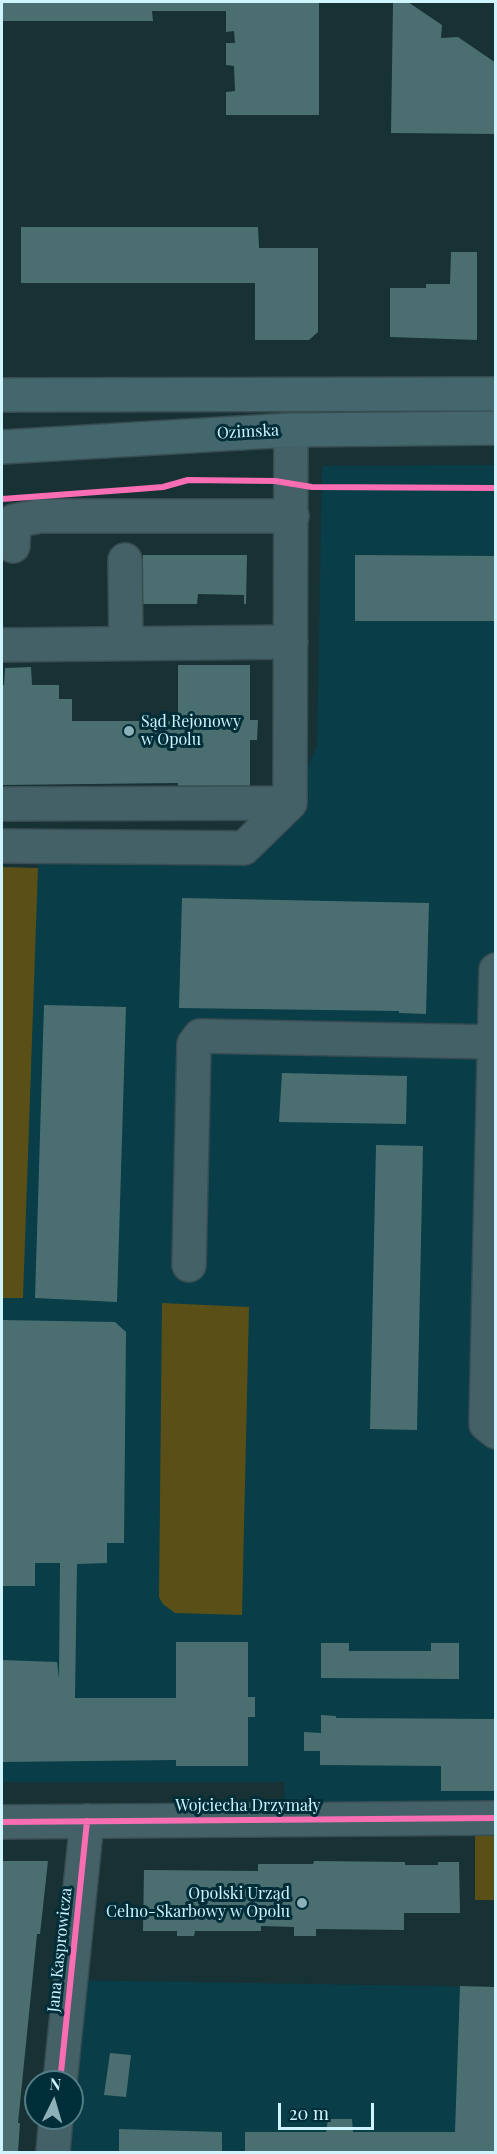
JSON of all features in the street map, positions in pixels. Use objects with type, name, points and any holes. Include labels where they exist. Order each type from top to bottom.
[{"type":"main road","points":[[2,395],[495,394]]},
{"type":"main road","name":"Ozimska","points":[[2,447],[291,430],[495,429]]},
{"type":"street","points":[[2,846],[244,848],[290,803],[291,430]]},
{"type":"street","points":[[13,546],[14,521],[40,516],[292,516]]},
{"type":"street","points":[[125,560],[126,643]]},
{"type":"street","points":[[2,645],[291,642]]},
{"type":"street","points":[[2,804],[290,803]]},
{"type":"street","points":[[495,970],[486,1424],[495,1432]]},
{"type":"street","points":[[189,1265],[194,1044],[201,1036],[494,1042]]},
{"type":"street","name":"Wojciecha Drzymały","points":[[2,1822],[495,1818]]},
{"type":"street","name":"Jana Kasprowicza","points":[[61,2070],[87,1821]]},
{"type":"street","points":[[53,2152],[55,2130]]},
{"type":"shaded area","points":[[495,465],[495,1818],[285,1820],[284,1782],[2,1782],[2,867],[38,868],[36,846],[244,848],[290,803],[317,746],[322,466]]},
{"type":"shaded area","points":[[2,867],[38,868],[23,1298],[2,1298]]},
{"type":"shaded area","points":[[162,1303],[249,1307],[242,1615],[175,1613],[163,1604],[159,1597]]},
{"type":"shaded area","points":[[475,1818],[495,1818],[495,1900],[475,1900]]},
{"type":"shaded area","points":[[71,1980],[495,1987],[495,2152],[53,2152],[65,2130],[84,2130],[84,2070],[72,2070]]},
{"type":"building","points":[[2,2],[319,2],[319,115],[226,115],[226,92],[235,91],[234,66],[226,65],[226,43],[235,43],[234,31],[226,32],[226,11],[152,11],[153,21],[2,21]]},
{"type":"building","points":[[393,2],[408,2],[442,25],[441,38],[458,37],[496,63],[496,134],[391,133]]},
{"type":"building","points":[[21,227],[258,227],[259,248],[318,248],[318,332],[309,340],[255,340],[255,283],[21,283]]},
{"type":"building","points":[[451,252],[477,252],[477,340],[390,337],[390,288],[426,288],[426,284],[450,284]]},
{"type":"building","points":[[143,555],[247,555],[246,604],[244,604],[244,595],[198,594],[197,604],[143,604]]},
{"type":"building","points":[[355,555],[496,556],[496,621],[355,621]]},
{"type":"building","name":"Sąd Rejonowy w Opolu","points":[[178,665],[250,665],[250,720],[258,720],[257,740],[250,740],[250,789],[178,788],[178,783],[2,785],[2,685],[4,685],[5,668],[31,667],[32,685],[59,685],[59,699],[72,699],[72,721],[178,721]]},
{"type":"building","points":[[182,898],[429,903],[426,1014],[399,1013],[399,1011],[179,1008]]},
{"type":"building","points":[[44,1005],[126,1007],[117,1302],[35,1298]]},
{"type":"building","points":[[282,1073],[407,1076],[406,1124],[279,1122]]},
{"type":"building","points":[[376,1145],[423,1146],[417,1430],[370,1429]]},
{"type":"building","points":[[2,1320],[115,1322],[126,1332],[124,1543],[107,1543],[107,1563],[77,1564],[75,1698],[176,1698],[176,1642],[248,1642],[248,1697],[255,1697],[255,1717],[248,1717],[248,1766],[176,1766],[176,1760],[2,1762],[2,1660],[57,1662],[59,1678],[60,1563],[35,1563],[35,1586],[2,1586]]},
{"type":"building","points":[[321,1643],[349,1643],[349,1651],[431,1651],[431,1643],[459,1643],[459,1679],[321,1678]]},
{"type":"building","points":[[321,1715],[336,1716],[336,1718],[496,1719],[496,1791],[441,1791],[441,1766],[320,1765],[320,1751],[304,1751],[304,1732],[321,1733]]},
{"type":"building","points":[[2,1861],[48,1861],[40,1934],[37,1934],[18,2123],[20,2123],[18,2152],[2,2152]]},
{"type":"building","name":"Opolski Urząd Celno-Skarbowy w Opolu","points":[[314,1861],[405,1862],[405,1865],[438,1865],[438,1862],[459,1862],[460,1913],[404,1913],[404,1930],[316,1929],[316,1936],[294,1936],[294,1927],[261,1926],[261,1931],[195,1931],[194,1936],[177,1936],[177,1931],[143,1931],[144,1870],[258,1871],[258,1864],[313,1864]]},
{"type":"building","points":[[460,1986],[496,1987],[496,2152],[245,2152],[245,2132],[326,2132],[328,2119],[352,2119],[353,2132],[455,2132]]},
{"type":"building","points":[[110,2053],[131,2055],[126,2097],[104,2095]]},
{"type":"building","points":[[119,2129],[222,2132],[222,2152],[119,2152]]},
{"type":"cycle path","points":[[2,499],[163,487],[188,480],[275,481],[312,487],[496,488]]},
{"type":"cycle path","points":[[2,1822],[496,1818]]},
{"type":"cycle path","points":[[61,2070],[87,1821]]},
{"type":"place","name":"Sąd Rejonowy w Opolu","points":[[129,731]]},
{"type":"place","name":"Opolski Urząd Celno-Skarbowy w Opolu","points":[[302,1903]]}]
